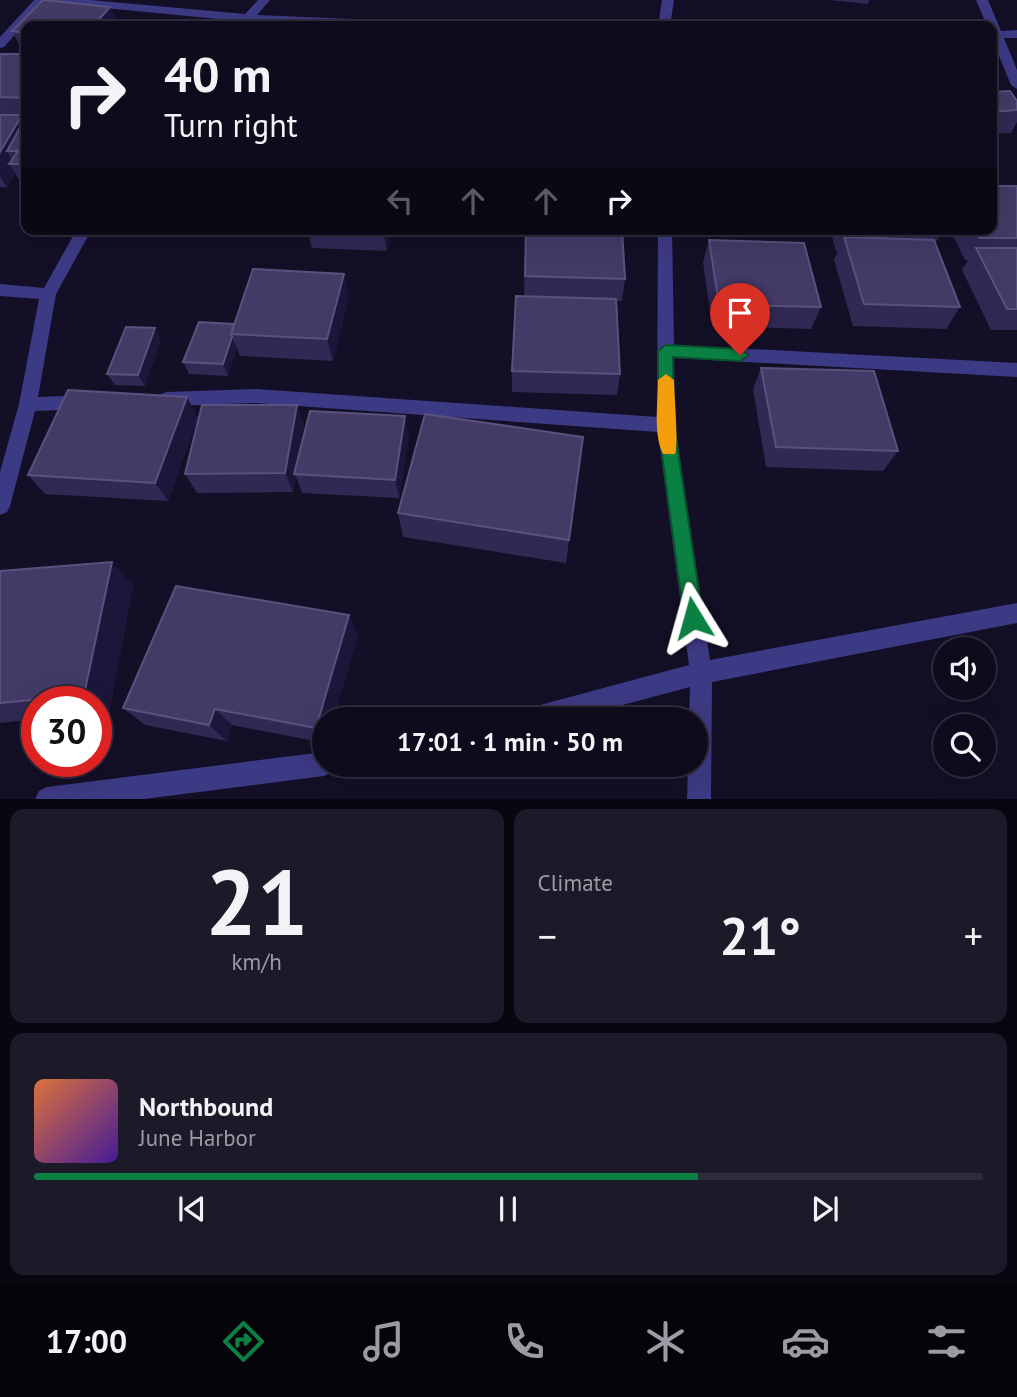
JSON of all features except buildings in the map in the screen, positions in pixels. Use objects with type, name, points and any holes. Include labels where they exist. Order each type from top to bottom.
[{"type":"street","points":[[0,44],[40,0]]},
{"type":"street","points":[[53,0],[235,21]]},
{"type":"street","points":[[244,21],[264,0]]},
{"type":"street","points":[[665,21],[668,0]]},
{"type":"street","points":[[982,0],[989,21]]},
{"type":"street","points":[[997,35],[1017,34]]},
{"type":"street","points":[[997,42],[1017,85]]},
{"type":"street","points":[[0,506],[8,447],[28,404],[48,294],[82,235]]},
{"type":"street","points":[[665,235],[666,425],[701,673],[699,799]]},
{"type":"street","points":[[0,290],[48,294]]},
{"type":"street","points":[[666,351],[1017,370]]},
{"type":"street","points":[[149,400],[256,396],[666,425]]},
{"type":"street","points":[[28,404],[109,401]]},
{"type":"street","points":[[574,707],[701,673],[1017,614]]},
{"type":"street","points":[[47,799],[140,794],[312,766]]},
{"type":"slow traffic","points":[[666,380],[669,449]]},
{"type":"route","points":[[693,618],[666,425],[666,351],[740,355]]}]
